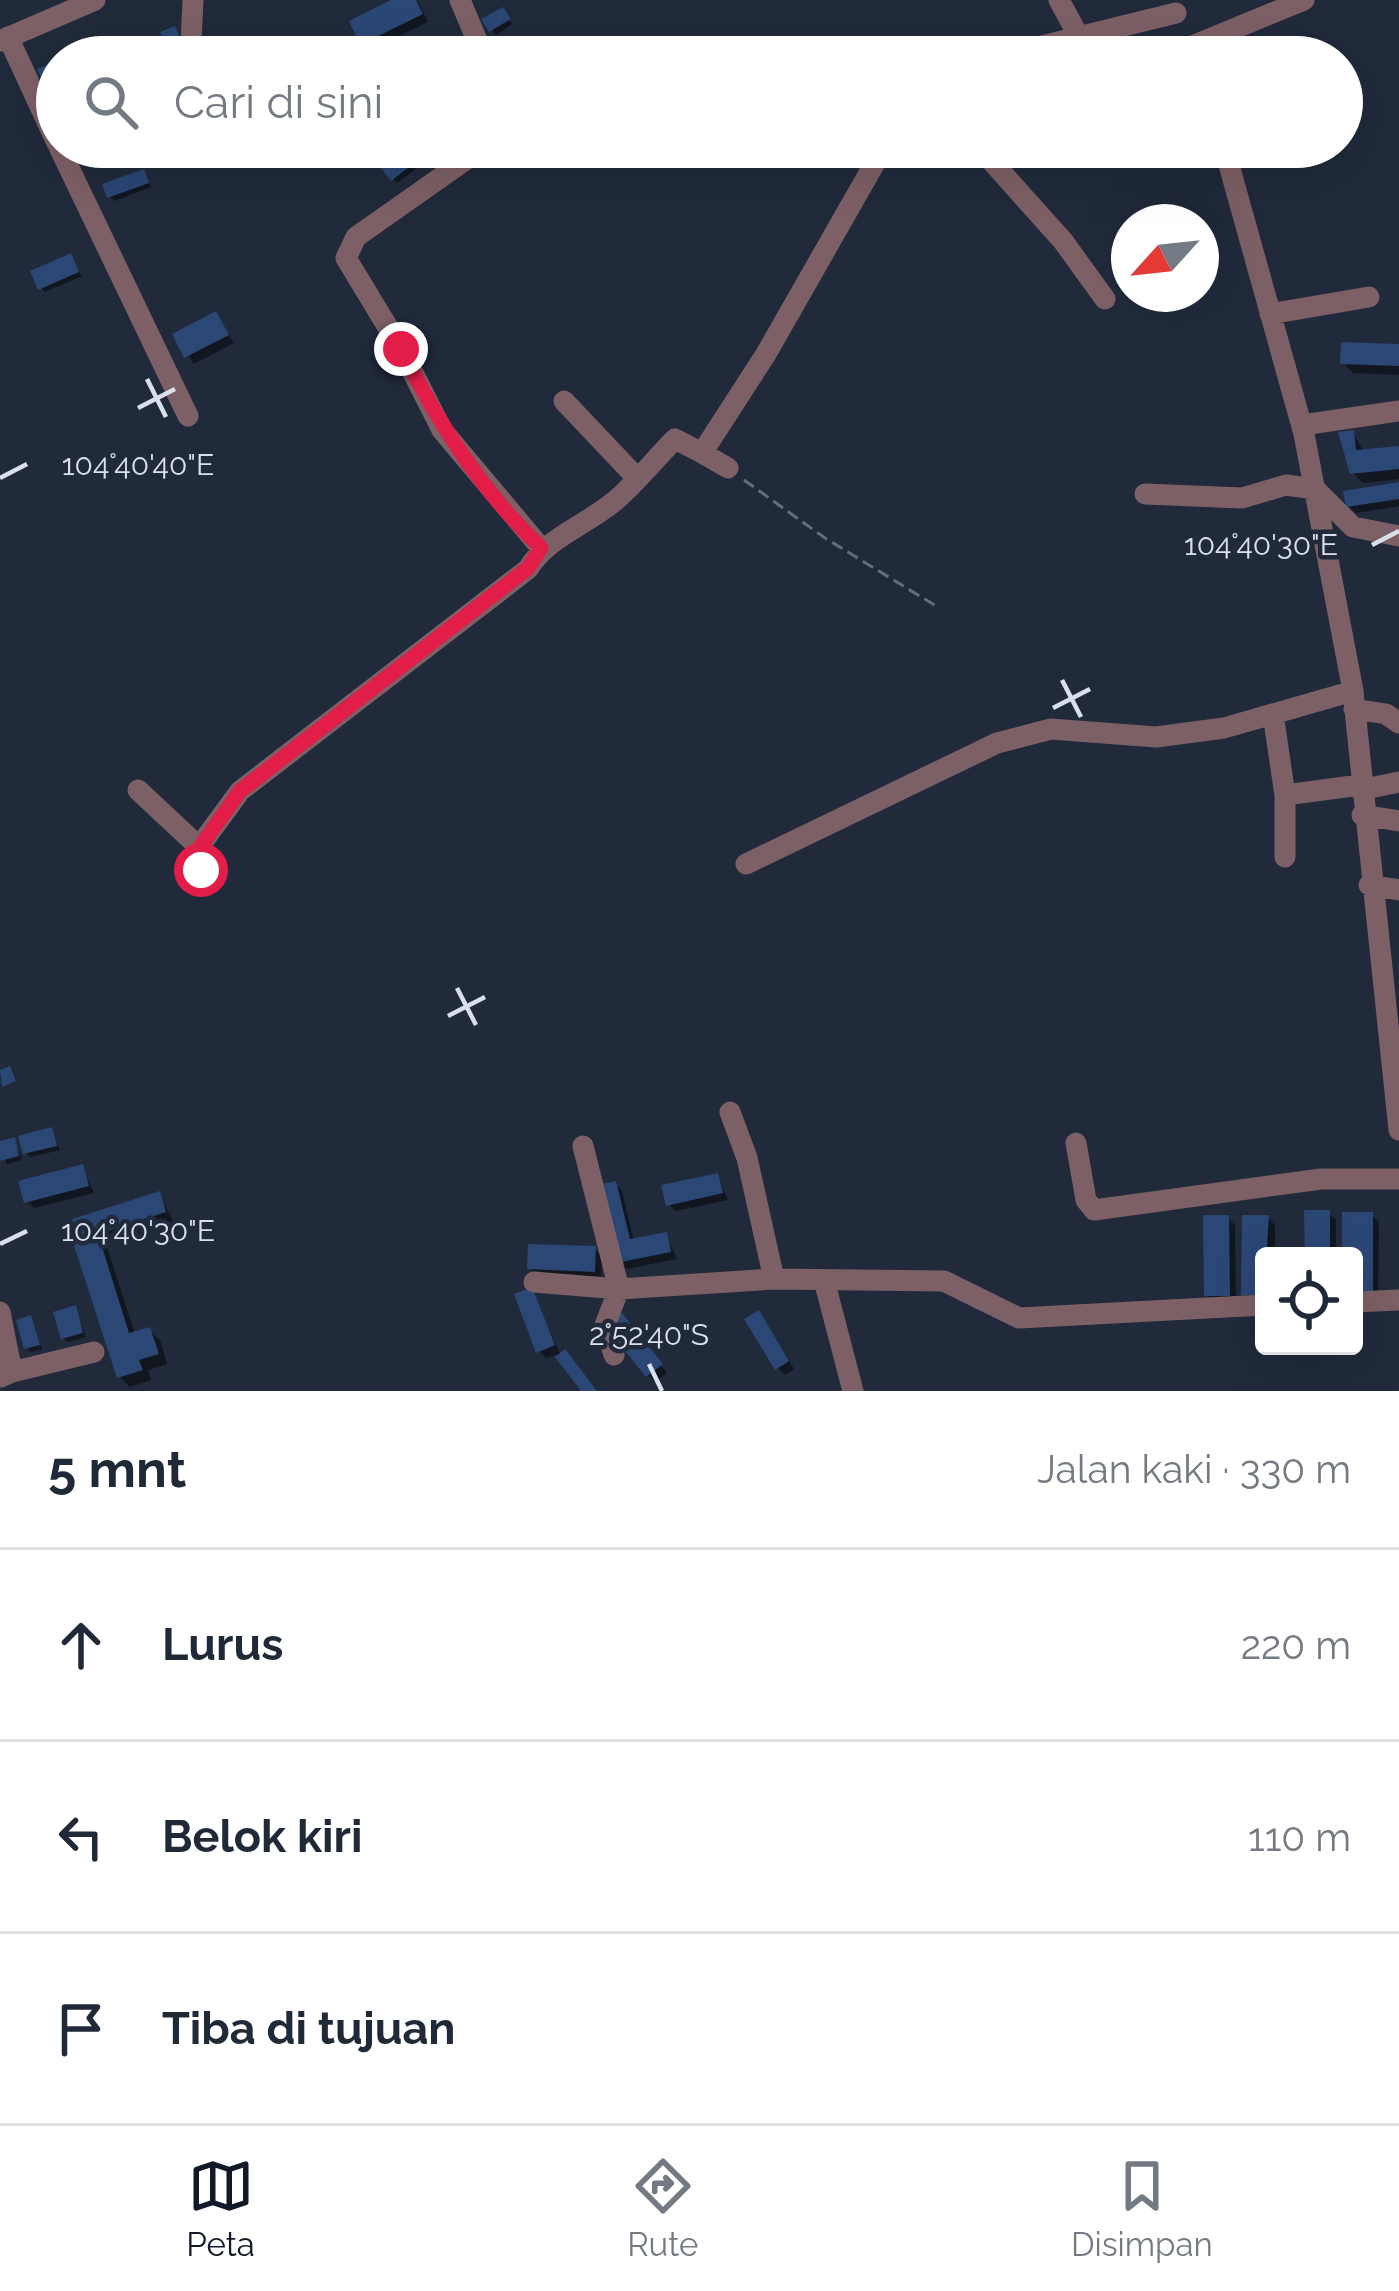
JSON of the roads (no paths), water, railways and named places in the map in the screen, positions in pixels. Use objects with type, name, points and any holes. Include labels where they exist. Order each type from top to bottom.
[{"type":"street","points":[[36,102],[4,39],[95,0]]},
{"type":"street","points":[[191,36],[193,0]]},
{"type":"street","points":[[460,0],[475,36]]},
{"type":"street","points":[[1059,0],[1078,36]]},
{"type":"street","points":[[1226,36],[1304,0]]},
{"type":"street","points":[[1082,36],[1174,7],[1186,36]]},
{"type":"street","points":[[69,168],[188,416]]},
{"type":"street","points":[[454,168],[356,237],[346,259],[401,349],[442,430],[491,496],[541,548]]},
{"type":"street","points":[[702,453],[766,354],[872,168]]},
{"type":"street","points":[[998,168],[1063,241],[1105,299]]},
{"type":"street","points":[[1230,168],[1302,425],[1354,700],[1370,885],[1388,954],[1399,1130]]},
{"type":"street","points":[[1270,314],[1369,297]]},
{"type":"street","points":[[564,401],[636,477]]},
{"type":"street","points":[[1302,425],[1399,411]]},
{"type":"street","points":[[138,790],[200,859],[240,791],[528,568],[541,548],[584,524],[675,439],[728,468]]},
{"type":"street","points":[[1145,494],[1226,499],[1286,485],[1315,489],[1353,527],[1399,536]]},
{"type":"street","points":[[746,864],[998,742],[1084,728],[1156,737],[1224,728],[1354,700],[1399,723]]},
{"type":"street","points":[[1273,714],[1285,795],[1285,856]]},
{"type":"street","points":[[1285,795],[1399,782]]},
{"type":"street","points":[[1363,815],[1399,821]]},
{"type":"street","points":[[1370,885],[1399,890]]},
{"type":"street","points":[[730,1112],[747,1158],[775,1279]]},
{"type":"street","points":[[1076,1142],[1086,1200],[1094,1210],[1321,1179],[1399,1179]]},
{"type":"street","points":[[583,1146],[619,1289],[604,1325],[614,1355]]},
{"type":"street","points":[[534,1282],[619,1289],[775,1279],[944,1281],[1019,1318],[1255,1305]]},
{"type":"street","points":[[824,1280],[854,1391]]},
{"type":"street","points":[[1363,1302],[1399,1300]]},
{"type":"street","points":[[0,1312],[6,1375],[94,1352]]}]
